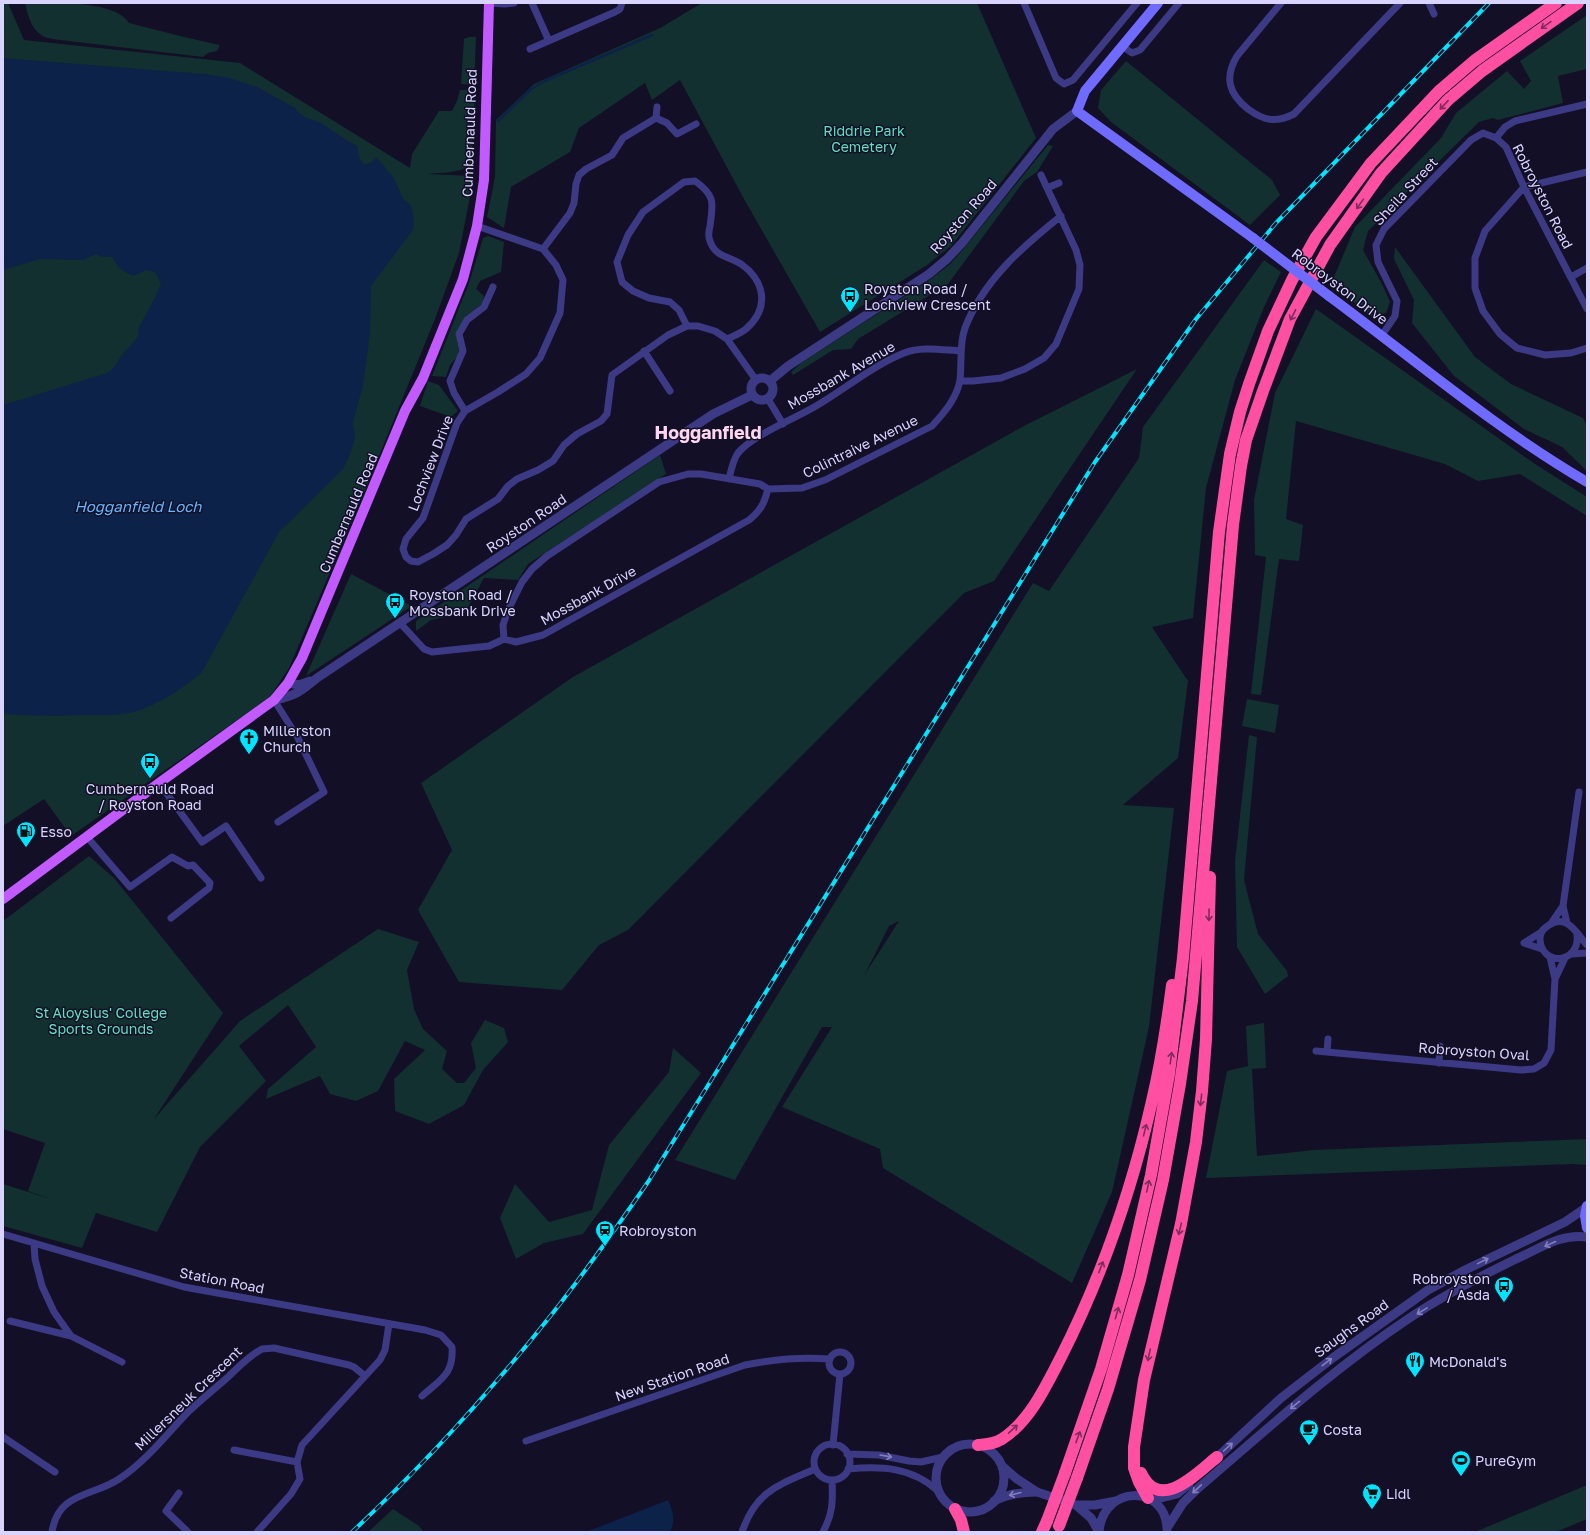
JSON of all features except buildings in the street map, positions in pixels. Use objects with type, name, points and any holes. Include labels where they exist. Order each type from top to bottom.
[{"type":"highway","points":[[1044,1527],[1085,1418],[1118,1312],[1149,1181],[1169,1074],[1178,1003],[1219,532],[1226,476],[1240,412],[1259,354],[1292,280],[1316,237],[1371,163],[1445,86],[1474,61],[1556,3]]},
{"type":"highway","points":[[1058,1529],[1108,1389],[1128,1324],[1163,1180],[1180,1084],[1192,1001],[1233,525],[1246,440],[1263,390],[1290,319],[1330,244],[1381,173],[1448,100],[1482,71],[1578,3]]},
{"type":"highway","points":[[1150,1499],[1139,1482],[1134,1468],[1134,1447],[1144,1380],[1187,1200],[1199,1116],[1207,1007],[1211,778]]},
{"type":"highway","points":[[978,1445],[990,1444],[1002,1439],[1018,1425],[1037,1401],[1054,1371],[1078,1321],[1099,1271],[1118,1219],[1134,1172],[1157,1078],[1170,1000],[1193,836]]},
{"type":"highway","points":[[1134,1447],[1140,1471],[1146,1482],[1152,1487],[1161,1490],[1171,1490],[1180,1486],[1217,1457]]},
{"type":"highway","points":[[955,1509],[964,1532]]},
{"type":"main road","name":"Cumbernauld Road","points":[[3,899],[274,700],[288,683],[302,658],[405,411],[423,378],[463,279],[477,226],[484,180],[488,3]]},
{"type":"main road","name":"Royston Road","points":[[1076,111],[1086,91],[1158,3]]},
{"type":"main road","name":"Robroyston Drive","points":[[1076,111],[1253,238],[1451,389],[1548,460],[1587,482]]},
{"type":"main road","points":[[1587,1206],[1585,1216],[1587,1228]]},
{"type":"street","points":[[488,3],[514,3]]},
{"type":"street","points":[[532,3],[549,41]]},
{"type":"street","points":[[530,48],[615,12],[620,9],[622,3]]},
{"type":"street","points":[[1024,3],[1056,78],[1064,84],[1073,80],[1137,3]]},
{"type":"street","points":[[1122,46],[1132,53],[1140,50],[1179,3]]},
{"type":"street","points":[[1282,3],[1237,56],[1232,64],[1230,73],[1231,89],[1237,100],[1265,119],[1284,119],[1294,114],[1400,3]]},
{"type":"street","points":[[1429,3],[1434,14]]},
{"type":"street","points":[[1496,138],[1505,127],[1515,121],[1587,104]]},
{"type":"street","points":[[477,226],[543,248],[570,213],[574,203],[576,184],[579,175],[586,169],[612,155],[623,138],[656,118],[658,107]]},
{"type":"street","name":"Royston Road","points":[[770,381],[788,366],[929,274],[947,259],[962,243],[1053,128],[1076,111]]},
{"type":"street","points":[[656,118],[667,123],[677,134],[696,124]]},
{"type":"street","name":"Sheila Street","points":[[1382,335],[1395,316],[1397,301],[1378,262],[1376,245],[1384,229],[1471,140],[1483,133],[1496,138]]},
{"type":"street","name":"Robroyston Road","points":[[1496,138],[1506,147],[1524,187],[1587,309]]},
{"type":"street","points":[[1587,172],[1524,187],[1485,230],[1476,258],[1475,288],[1483,311],[1500,334],[1518,348],[1545,355],[1571,353],[1587,348]]},
{"type":"street","points":[[960,381],[1001,378],[1025,369],[1044,358],[1056,344],[1079,289],[1080,265],[1076,250],[1041,175]]},
{"type":"street","points":[[728,339],[745,330],[756,318],[761,308],[762,291],[754,278],[741,264],[716,252],[709,240],[709,228],[713,205],[706,191],[695,181],[684,182],[643,212],[628,235],[617,262],[622,282],[633,291],[649,298],[670,302],[679,310],[687,326],[698,326],[715,331],[728,339],[756,380]]},
{"type":"street","points":[[1047,188],[1059,183]]},
{"type":"street","name":"Colintraive Avenue","points":[[504,639],[503,625],[508,610],[522,582],[532,569],[547,556],[659,482],[688,474],[701,474],[760,484],[768,488],[802,488],[825,480],[932,426],[946,412],[960,381],[961,351],[965,329],[976,305],[995,276],[1029,241],[1061,216]]},
{"type":"street","name":"Lochview Drive","points":[[543,248],[556,265],[563,280],[560,313],[540,358],[526,374],[465,411],[457,423],[423,518],[406,539],[403,549],[406,557],[411,561],[418,562],[447,545],[456,535],[466,519],[498,499],[508,486],[517,478],[538,470],[553,461],[564,445],[577,434],[601,421],[608,414],[612,375],[668,335],[687,326]]},
{"type":"street","points":[[1571,277],[1587,268]]},
{"type":"street","points":[[465,411],[454,393],[450,381],[463,351],[459,334],[467,320],[484,308],[493,287]]},
{"type":"street","name":"Mossbank Avenue","points":[[729,478],[738,453],[749,442],[816,406],[852,383],[905,353],[925,349],[961,351]]},
{"type":"street","points":[[644,351],[670,391]]},
{"type":"street","points":[[761,378],[770,381],[772,384],[773,392],[768,399],[762,401],[758,400],[752,395],[751,387],[756,380],[761,378]]},
{"type":"street","name":"Royston Road","points":[[274,700],[296,695],[317,678],[401,624],[713,414],[752,395]]},
{"type":"street","name":"Mossbank Avenue","points":[[768,399],[783,424]]},
{"type":"street","name":"Mossbank Drive","points":[[401,624],[424,649],[432,652],[489,646],[504,639],[516,642],[543,635],[749,520],[758,512],[765,502],[768,488]]},
{"type":"street","name":"Royston Road","points":[[288,683],[299,685],[317,678]]},
{"type":"street","points":[[274,700],[298,738],[324,792],[278,822]]},
{"type":"street","points":[[159,783],[202,842],[226,826],[261,878]]},
{"type":"street","points":[[1567,923],[1563,906],[1579,792]]},
{"type":"street","points":[[87,837],[130,887],[172,857],[188,866],[193,865],[210,882],[208,888],[170,918]]},
{"type":"street","points":[[1542,949],[1524,943],[1540,933],[1552,922],[1563,906]]},
{"type":"street","points":[[1552,922],[1558,921],[1572,926],[1577,935],[1587,945]]},
{"type":"street","points":[[1540,933],[1540,944],[1542,949],[1550,957],[1558,959],[1587,953]]},
{"type":"street","points":[[1555,979],[1577,946],[1577,935]]},
{"type":"street","points":[[1550,957],[1555,979]]},
{"type":"street","name":"Robroyston Oval","points":[[1316,1051],[1521,1070],[1534,1069],[1544,1063],[1551,1050],[1555,979]]},
{"type":"street","points":[[1327,1052],[1328,1039]]},
{"type":"street","points":[[1439,1063],[1440,1046]]},
{"type":"street","name":"Saughs Road","points":[[1076,1505],[1095,1505],[1116,1501],[1130,1496],[1150,1499],[1173,1496],[1182,1491],[1281,1398],[1334,1357],[1428,1290],[1465,1270],[1565,1222],[1587,1206]]},
{"type":"street","name":"Station Road","points":[[3,1234],[184,1288],[426,1330],[441,1334],[452,1347],[452,1364],[447,1374],[422,1396]]},
{"type":"street","name":"Saughs Road","points":[[1167,1530],[1176,1513],[1196,1490],[1287,1411],[1341,1368],[1408,1319],[1478,1278],[1558,1240],[1572,1236],[1587,1237]]},
{"type":"street","points":[[34,1243],[35,1259],[42,1286],[54,1312],[71,1336]]},
{"type":"street","points":[[10,1321],[71,1336],[122,1362]]},
{"type":"street","points":[[257,1532],[291,1494],[300,1479],[297,1462],[302,1445],[380,1360],[385,1350],[389,1324]]},
{"type":"street","name":"Millersneuk Crescent","points":[[52,1532],[59,1511],[68,1502],[77,1496],[108,1485],[126,1474],[154,1449],[188,1412],[256,1352],[262,1349],[274,1348],[342,1363],[354,1367],[365,1376]]},
{"type":"street","points":[[842,1352],[848,1356],[851,1362],[849,1369],[840,1374],[831,1369],[830,1358],[835,1353],[842,1352]]},
{"type":"street","name":"New Station Road","points":[[526,1441],[745,1366],[770,1360],[801,1357],[830,1358]]},
{"type":"street","points":[[833,1445],[840,1374]]},
{"type":"street","points":[[3,1437],[54,1472]]},
{"type":"street","points":[[938,1491],[936,1473],[938,1465],[943,1457],[950,1450],[959,1446],[969,1444],[978,1445],[988,1449],[996,1456],[1002,1466],[1016,1479],[1037,1492],[1076,1505],[1091,1518],[1099,1532]]},
{"type":"street","points":[[833,1445],[839,1446],[847,1454],[849,1464],[848,1469],[840,1478],[832,1480],[823,1478],[815,1469],[814,1463],[817,1452],[821,1448],[833,1445]]},
{"type":"street","points":[[234,1450],[297,1462]]},
{"type":"street","points":[[847,1454],[879,1455],[921,1462],[943,1457]]},
{"type":"street","points":[[848,1469],[870,1467],[903,1471],[916,1475],[930,1483],[943,1499],[955,1509],[967,1512],[986,1508],[1000,1494],[1004,1476],[1002,1466]]},
{"type":"street","points":[[742,1532],[746,1519],[756,1504],[771,1489],[815,1469]]},
{"type":"street","points":[[822,1532],[827,1525],[833,1503],[832,1480]]},
{"type":"street","points":[[994,1501],[1012,1494],[1037,1492]]},
{"type":"street","points":[[179,1493],[166,1511],[188,1532]]},
{"type":"street","points":[[1150,1499],[1162,1510],[1166,1520],[1167,1530]]},
{"type":"street","points":[[1099,1532],[1105,1510],[1116,1501]]},
{"type":"green space","name":"Hogganfield Loch","points":[[3,3],[8,3],[24,40],[240,63],[410,168],[412,154],[439,111],[452,111],[460,90],[475,90],[471,165],[460,170],[427,174],[474,176],[459,253],[435,319],[366,488],[289,668],[270,697],[71,836],[44,799],[3,826]]},
{"type":"green space","points":[[25,3],[82,4],[111,10],[122,16],[129,23],[220,45],[217,51],[208,53],[203,57],[52,39],[43,36],[34,28],[28,16]]},
{"type":"green space","name":"Riddrie Park Cemetery","points":[[702,3],[977,3],[1036,138],[951,246],[927,265],[820,332],[744,199],[680,80],[652,100],[645,83],[579,128],[570,152],[511,187],[504,228],[487,217],[495,177],[496,120],[534,84],[660,28]]},
{"type":"green space","points":[[1587,15],[1587,69],[1558,76],[1563,103],[1498,120],[1493,118],[1479,122],[1368,231],[1363,250],[1390,302],[1386,313],[1372,317],[1331,284],[1355,227],[1441,138],[1456,113],[1507,71],[1524,89],[1531,81],[1520,61]]},
{"type":"green space","points":[[476,37],[474,85],[461,84],[464,39]]},
{"type":"green space","points":[[1126,61],[1272,180],[1280,195],[1250,225],[1111,122],[1098,108],[1101,90]]},
{"type":"green space","points":[[1048,145],[1053,146],[1037,172],[1024,181],[948,284],[858,339],[851,349],[833,350],[793,375],[791,372],[801,363],[931,279],[950,264]]},
{"type":"green space","points":[[488,236],[504,242],[501,272],[480,281],[476,289],[484,296],[483,303],[464,319],[456,335],[459,350],[458,356],[450,365],[446,377],[432,376],[469,283],[483,238]]},
{"type":"green space","points":[[1395,247],[1475,357],[1511,384],[1583,418],[1587,426],[1587,471],[1562,447],[1524,429],[1454,376],[1412,323],[1414,300],[1394,259]]},
{"type":"green space","points":[[1264,260],[1281,272],[1264,307],[1235,380],[1206,488],[1193,618],[1152,627],[1188,681],[1178,758],[1123,805],[1174,808],[1149,1027],[1112,1192],[1072,1283],[883,1168],[880,1149],[782,1107],[832,1027],[822,1027],[735,1180],[675,1160],[1033,583],[1049,591],[1139,458],[1143,427]],"holes":[[[899,921],[865,974],[889,926]]]},
{"type":"green space","points":[[1316,309],[1535,464],[1587,497],[1587,516],[1520,474],[1478,481],[1445,464],[1296,421],[1286,519],[1303,525],[1299,561],[1279,559],[1261,695],[1251,694],[1266,557],[1255,555],[1254,500],[1275,393]]},
{"type":"green space","points":[[1137,369],[994,581],[964,593],[628,930],[599,945],[562,990],[459,982],[418,910],[452,850],[421,783],[573,677],[1024,426]]},
{"type":"green space","points":[[428,381],[439,385],[458,411],[451,417],[420,406]]},
{"type":"green space","points":[[660,455],[666,474],[528,564],[518,580],[484,578],[465,613],[431,620],[416,631],[416,621]]},
{"type":"green space","points":[[351,574],[412,606],[306,676]]},
{"type":"green space","points":[[1247,699],[1279,705],[1275,733],[1242,726]]},
{"type":"green space","points":[[1249,735],[1257,737],[1244,880],[1258,934],[1287,971],[1288,976],[1265,994],[1237,947],[1235,861]]},
{"type":"green space","name":"St Aloysius' College Sports Grounds","points":[[89,856],[114,878],[223,1013],[154,1119],[240,1021],[378,929],[419,942],[407,970],[414,1009],[423,1029],[447,1051],[442,1069],[457,1083],[464,1083],[476,1068],[471,1043],[485,1020],[504,1028],[508,1042],[483,1070],[464,1105],[429,1124],[395,1111],[394,1079],[425,1050],[405,1041],[378,1091],[356,1101],[330,1094],[320,1076],[266,1099],[268,1089],[316,1047],[288,1005],[239,1046],[266,1081],[200,1147],[157,1232],[96,1213],[82,1248],[3,1226],[3,1184],[51,1199],[28,1191],[45,1143],[3,1129],[3,921]]},
{"type":"green space","points":[[1264,1023],[1266,1068],[1252,1069],[1257,1156],[1314,1150],[1587,1139],[1587,1165],[1572,1164],[1206,1178],[1227,1071],[1248,1066],[1246,1026]]},
{"type":"green space","points":[[673,1048],[701,1073],[583,1234],[544,1243],[516,1259],[500,1218],[515,1184],[549,1222],[592,1210],[609,1145],[669,1072]]},
{"type":"green space","points":[[1587,1485],[1587,1519],[1556,1532],[1475,1532]]},
{"type":"green space","points":[[393,1509],[419,1526],[424,1532],[368,1532]]},
{"type":"water","name":"Hogganfield Loch","points":[[3,58],[204,74],[230,78],[257,87],[295,108],[305,117],[321,123],[358,146],[359,156],[364,164],[371,163],[376,157],[393,177],[404,200],[411,205],[414,221],[413,230],[371,286],[370,334],[363,385],[353,422],[355,439],[343,469],[279,532],[202,672],[179,690],[162,700],[144,709],[129,713],[112,715],[56,716],[3,714],[3,405],[107,373],[114,368],[121,356],[138,337],[139,327],[155,298],[161,283],[155,272],[146,270],[133,276],[120,269],[112,257],[103,257],[96,254],[83,260],[40,259],[3,270]]},
{"type":"water","points":[[668,1500],[673,1516],[673,1524],[670,1532],[586,1532]]},
{"type":"waterway","points":[[498,121],[531,89],[547,80],[652,35]]},
{"type":"railway","points":[[352,1532],[431,1454],[529,1343],[565,1298],[648,1182],[1095,462],[1196,319],[1276,223],[1489,3]]},
{"type":"place","name":"Royston Road / Lochview Crescent","points":[[850,313]]},
{"type":"place","name":"Royston Road / Mossbank Drive","points":[[395,619]]},
{"type":"place","name":"Millerston Church","points":[[249,755]]},
{"type":"place","name":"Cumbernauld Road / Royston Road","points":[[150,779]]},
{"type":"place","name":"Esso","points":[[26,848]]},
{"type":"place","name":"Robroyston","points":[[605,1247]]},
{"type":"place","name":"Robroyston / Asda","points":[[1504,1303]]},
{"type":"place","name":"McDonald's","points":[[1415,1378]]},
{"type":"place","name":"Costa","points":[[1309,1446]]},
{"type":"place","name":"PureGym","points":[[1461,1477]]},
{"type":"place","name":"Lidl","points":[[1372,1510]]},
{"type":"district","name":"Hogganfield","points":[[708,432]]}]
